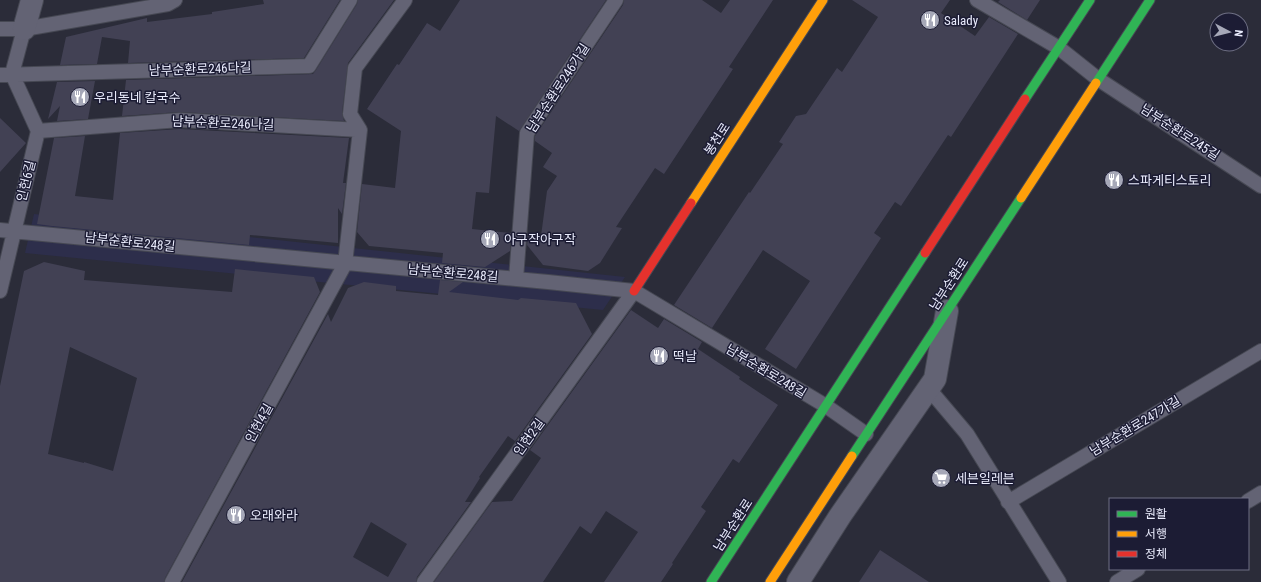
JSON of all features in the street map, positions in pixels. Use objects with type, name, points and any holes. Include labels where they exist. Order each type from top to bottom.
[{"type":"main road","name":"봉천로","points":[[634,292],[823,0]]},
{"type":"main road","name":"남부순환로","points":[[711,582],[1090,0]]},
{"type":"main road","name":"남부순환로","points":[[770,582],[1150,0]]},
{"type":"street","points":[[24,29],[32,0]]},
{"type":"street","points":[[798,582],[840,516],[935,379],[947,311]]},
{"type":"lane","points":[[0,29],[24,29],[168,4],[175,0]]},
{"type":"lane","name":"남부순환로246다길","points":[[6,75],[310,66],[350,0]]},
{"type":"lane","points":[[345,264],[360,130],[350,114],[355,68],[405,0]]},
{"type":"lane","name":"남부순환로246가길","points":[[516,279],[527,132],[616,0]]},
{"type":"lane","name":"남부순환로245길","points":[[977,0],[1059,48],[1098,79],[1261,186]]},
{"type":"lane","points":[[24,29],[6,75],[38,131]]},
{"type":"lane","name":"남부순환로246나길","points":[[38,131],[180,120],[360,130]]},
{"type":"lane","name":"인헌6길","points":[[0,291],[7,231],[38,131]]},
{"type":"lane","name":"남부순환로248길","points":[[7,231],[516,279],[634,292],[826,406],[866,434]]},
{"type":"lane","name":"인헌4길","points":[[172,582],[345,264]]},
{"type":"lane","name":"인헌2길","points":[[424,582],[634,292]]},
{"type":"lane","name":"남부순환로247가길","points":[[1008,502],[1261,351]]},
{"type":"lane","points":[[929,389],[967,434],[1059,582]]},
{"type":"lane","points":[[1249,500],[1261,493]]},
{"type":"lane","points":[[1117,582],[1136,570]]},
{"type":"shaded area","points":[[34,214],[625,277],[603,310],[25,253]]},
{"type":"building","points":[[263,0],[340,0],[304,58],[128,63],[130,41],[102,37],[97,64],[60,65],[66,37],[147,18],[147,22],[212,14],[212,12],[264,4]]},
{"type":"building","points":[[358,0],[394,0],[348,63],[342,113],[344,121],[180,112],[122,116],[126,80],[313,74],[357,4]]},
{"type":"building","points":[[460,0],[606,0],[519,131],[496,116],[489,193],[476,192],[472,229],[511,233],[510,251],[485,267],[442,263],[443,253],[369,246],[357,232],[362,184],[395,188],[401,131],[367,109],[427,23],[440,31]]},
{"type":"building","points":[[624,0],[702,0],[721,13],[730,0],[773,0],[729,67],[733,69],[664,174],[655,168],[616,227],[622,228],[600,263],[588,271],[543,265],[527,245],[528,234],[541,236],[547,191],[557,176],[543,167],[552,153],[535,141],[535,136],[623,5]]},
{"type":"building","points":[[852,0],[950,0],[941,13],[975,36],[989,17],[1018,34],[951,137],[948,135],[901,206],[895,202],[874,233],[881,238],[796,369],[765,349],[810,281],[763,250],[712,328],[674,305],[749,192],[750,193],[783,144],[779,142],[796,116],[806,114],[837,68],[842,72],[878,17]]},
{"type":"building","points":[[1000,0],[1040,0],[1027,20],[998,2]]},
{"type":"building","points":[[95,81],[88,119],[57,121],[60,106],[48,119],[57,82]]},
{"type":"building","points":[[0,118],[26,143],[0,172]]},
{"type":"building","points":[[180,129],[349,138],[343,183],[346,183],[342,214],[338,208],[338,243],[250,235],[249,245],[37,224],[54,138],[85,136],[75,196],[113,200],[120,133]]},
{"type":"building","points":[[44,262],[85,271],[84,280],[232,292],[235,269],[314,277],[320,292],[164,582],[0,582],[0,386],[24,271]],"holes":[[[70,347],[137,378],[113,471],[84,462],[48,454]]]},
{"type":"building","points":[[440,280],[463,282],[449,292],[518,300],[521,298],[576,303],[592,334],[515,441],[508,436],[479,477],[480,478],[465,502],[471,502],[417,577],[416,582],[182,582],[328,314],[331,322],[348,288],[364,282],[396,286],[396,291],[438,295]],"holes":[[[371,522],[407,544],[388,577],[353,557]]]},
{"type":"building","points":[[631,310],[658,328],[664,319],[702,342],[698,349],[778,405],[739,463],[733,459],[701,507],[706,511],[661,582],[604,582],[638,532],[606,511],[591,534],[580,526],[543,582],[434,582],[492,502],[512,501],[541,458],[530,450]]},
{"type":"building","points":[[880,550],[929,582],[859,582]]},
{"type":"traffic: fast","points":[[1025,99],[1090,0]]},
{"type":"traffic: fast","points":[[1096,83],[1150,0]]},
{"type":"traffic: fast","points":[[852,456],[1021,198]]},
{"type":"traffic: fast","points":[[711,582],[925,253]]},
{"type":"traffic: slow","points":[[691,203],[823,0]]},
{"type":"traffic: slow","points":[[1021,198],[1096,83]]},
{"type":"traffic: slow","points":[[770,582],[852,456]]},
{"type":"traffic: jam","points":[[925,253],[1025,99]]},
{"type":"traffic: jam","points":[[634,291],[691,203]]},
{"type":"place","name":"Salady","points":[[930,20]]},
{"type":"place","name":"우리동네 칼국수","points":[[80,97]]},
{"type":"place","name":"스파게티스토리","points":[[1114,180]]},
{"type":"place","name":"아구작아구작","points":[[490,239]]},
{"type":"place","name":"떡날","points":[[659,356]]},
{"type":"place","name":"세븐일레븐","points":[[941,478]]},
{"type":"place","name":"오래와라","points":[[236,515]]}]
